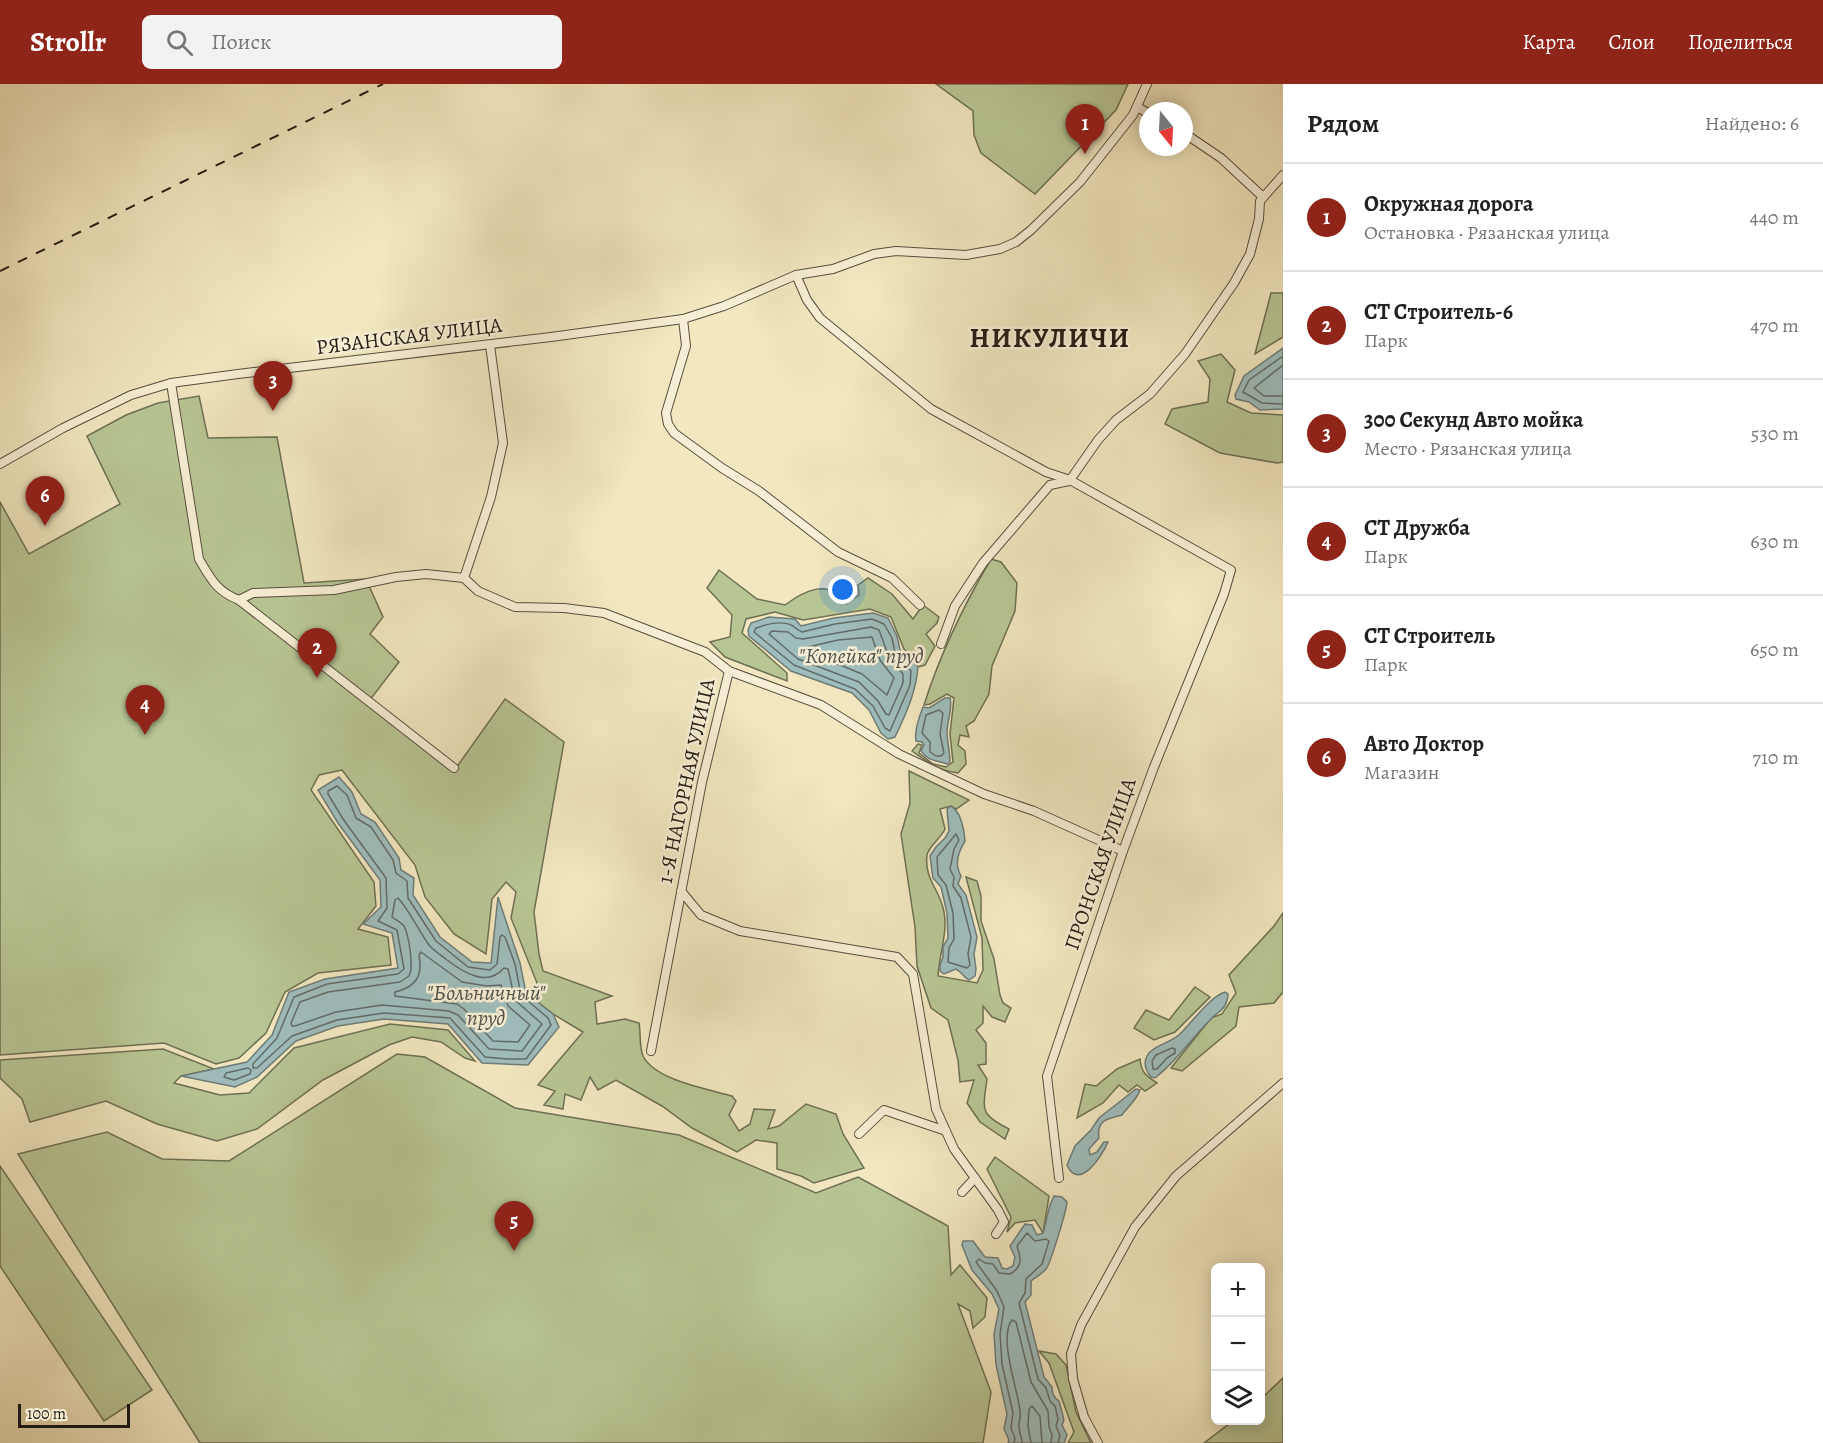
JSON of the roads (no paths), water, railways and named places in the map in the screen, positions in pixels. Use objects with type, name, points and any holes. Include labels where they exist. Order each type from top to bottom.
[{"type":"street","name":"РЯЗАНСКАЯ УЛИЦА","points":[[0,464],[63,428],[130,395],[171,383],[490,345],[683,319],[724,306],[796,275],[833,269],[874,254],[920,251],[966,255],[1000,249],[1016,242],[1054,210],[1080,182],[1133,115],[1147,84]]},
{"type":"street","points":[[1193,139],[1221,158],[1263,197]]},
{"type":"street","points":[[941,644],[955,606],[983,563],[1050,485],[1070,480],[1098,440],[1116,420],[1150,394],[1185,354],[1250,254],[1259,219],[1260,201],[1283,175]]},
{"type":"street","points":[[796,275],[807,300],[820,318],[931,409],[1046,472],[1070,480]]},
{"type":"street","points":[[683,319],[686,346],[666,412],[668,424],[674,433],[722,468],[759,491],[838,552],[892,578],[920,605]]},
{"type":"street","points":[[464,578],[491,497],[503,443],[490,345]]},
{"type":"street","points":[[171,383],[199,559],[209,577],[223,594],[239,600],[454,768]]},
{"type":"street","name":"ПРОНСКАЯ УЛИЦА","points":[[1059,1178],[1047,1076],[1123,851],[1154,767],[1224,594],[1231,570],[1070,480]]},
{"type":"street","points":[[239,600],[253,593],[334,590],[396,577],[426,574],[464,578],[478,591],[515,607],[564,608],[604,613],[705,652],[729,671]]},
{"type":"street","name":"1-Я НАГОРНАЯ УЛИЦА","points":[[651,1050],[702,782],[729,671],[821,705],[899,754],[984,794],[1034,811],[1123,851]]},
{"type":"street","points":[[681,891],[701,915],[740,931],[897,957],[914,974],[936,1109],[954,1149],[998,1210],[1004,1222],[996,1234]]},
{"type":"street","points":[[1098,1443],[1084,1417],[1073,1379],[1071,1354],[1081,1325],[1135,1227],[1176,1176],[1283,1083]]},
{"type":"street","points":[[859,1134],[884,1110],[946,1131]]},
{"type":"street","points":[[962,1192],[975,1178]]},
{"type":"water","points":[[1283,348],[1283,409],[1260,410],[1249,402],[1236,399],[1235,395],[1244,376]]},
{"type":"water","name":"\"Копейка\" пруд","points":[[873,613],[888,618],[897,636],[900,650],[918,667],[907,711],[895,737],[888,739],[881,733],[869,710],[852,693],[791,671],[749,636],[748,630],[751,623],[769,617],[795,619],[801,626],[834,618]]},
{"type":"water","points":[[945,698],[950,698],[951,702],[947,732],[950,762],[947,764],[926,757],[921,751],[924,745],[916,741],[917,724],[923,707],[929,708]]},
{"type":"water","name":"\"Больничный\" пруд","points":[[339,777],[352,792],[361,814],[375,822],[399,858],[401,870],[414,878],[413,895],[440,937],[472,962],[491,963],[498,897],[520,963],[526,993],[553,1014],[559,1027],[528,1065],[482,1063],[448,1024],[384,1019],[338,1026],[296,1041],[257,1077],[235,1087],[181,1076],[247,1062],[272,1035],[289,992],[325,979],[398,968],[392,933],[363,924],[381,907],[380,880],[338,823],[318,790]]},
{"type":"water","points":[[951,806],[960,817],[965,841],[958,858],[961,876],[958,884],[966,895],[977,937],[974,954],[975,976],[969,980],[956,969],[944,974],[940,971],[943,947],[948,938],[947,913],[941,887],[933,878],[930,856],[949,831],[947,809]]},
{"type":"water","points":[[1225,992],[1228,996],[1224,1007],[1170,1064],[1155,1078],[1151,1077],[1145,1065],[1150,1052],[1177,1036],[1208,1004]]},
{"type":"water","points":[[1136,1089],[1140,1090],[1139,1093],[1122,1115],[1102,1123],[1099,1138],[1089,1149],[1090,1155],[1097,1152],[1104,1142],[1108,1142],[1096,1163],[1084,1173],[1078,1175],[1072,1172],[1067,1165],[1075,1146],[1099,1118]]},
{"type":"water","points":[[1054,1196],[1062,1197],[1067,1202],[1064,1215],[1048,1265],[1031,1281],[1031,1295],[1025,1302],[1044,1377],[1052,1387],[1054,1397],[1059,1401],[1064,1420],[1062,1425],[1067,1435],[1064,1443],[1008,1443],[1004,1429],[1007,1414],[996,1365],[994,1334],[999,1309],[992,1294],[972,1270],[962,1245],[963,1241],[973,1241],[985,1257],[998,1258],[1002,1268],[1007,1269],[1013,1266],[1015,1257],[1010,1246],[1025,1224],[1032,1225],[1037,1235],[1043,1233]]},
{"type":"railway","points":[[0,271],[383,84]]},
{"type":"place","name":"Окружная дорога","points":[[1085,154]]},
{"type":"place","name":"300 Секунд Авто мойка","points":[[273,411]]},
{"type":"place","name":"Авто Доктор","points":[[45,526]]},
{"type":"place","name":"СТ Строитель-6","points":[[317,678]]},
{"type":"place","name":"СТ Дружба","points":[[145,735]]},
{"type":"place","name":"СТ Строитель","points":[[514,1251]]},
{"type":"district","name":"НИКУЛИЧИ","points":[[1050,338]]}]
